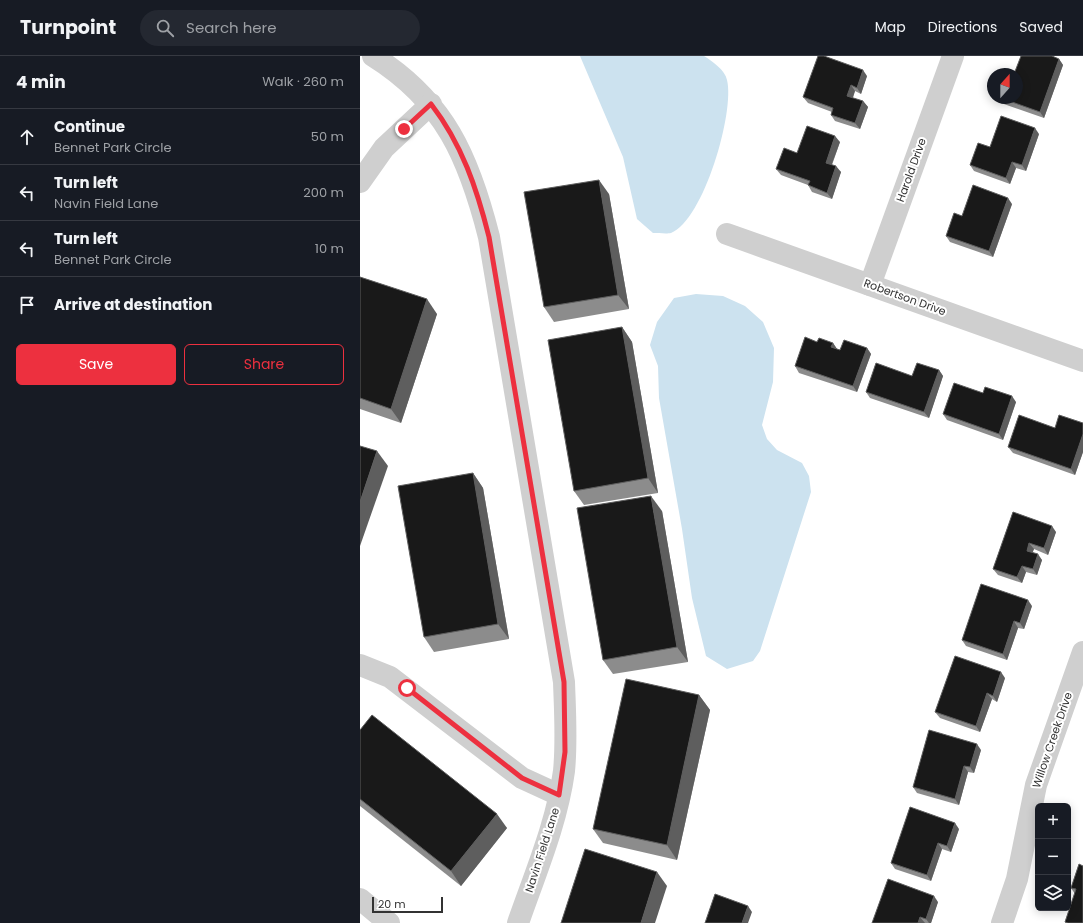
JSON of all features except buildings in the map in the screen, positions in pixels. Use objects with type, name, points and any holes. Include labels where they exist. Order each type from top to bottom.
[{"type":"street","name":"Navin Field Lane","points":[[373,56],[401,76],[431,104],[452,134],[464,158],[480,199],[489,237],[564,682],[566,741],[559,795],[551,826],[518,923]]},
{"type":"street","name":"Harold Drive","points":[[870,285],[953,56]]},
{"type":"street","points":[[360,182],[384,148],[431,104]]},
{"type":"street","name":"Robertson Drive","points":[[727,234],[1083,361]]},
{"type":"street","name":"Willow Creek Drive","points":[[1002,923],[1017,879],[1036,785],[1083,652]]},
{"type":"street","points":[[360,665],[390,677],[522,778],[559,795]]},
{"type":"street","points":[[360,899],[389,923]]},
{"type":"water","points":[[580,56],[704,56],[718,66],[726,76],[728,95],[726,115],[714,163],[695,208],[683,224],[671,233],[653,233],[637,219],[623,157]]},
{"type":"water","points":[[696,294],[723,296],[745,306],[763,322],[774,348],[773,382],[762,425],[767,439],[777,450],[802,463],[809,476],[811,492],[760,651],[753,661],[727,669],[706,656],[692,598],[682,529],[659,398],[658,366],[650,345],[657,322],[674,298]]},
{"type":"route","points":[[404,129],[431,104],[443,119],[464,158],[480,199],[489,237],[564,682],[566,735],[563,772],[559,795],[522,778],[407,688]]}]
